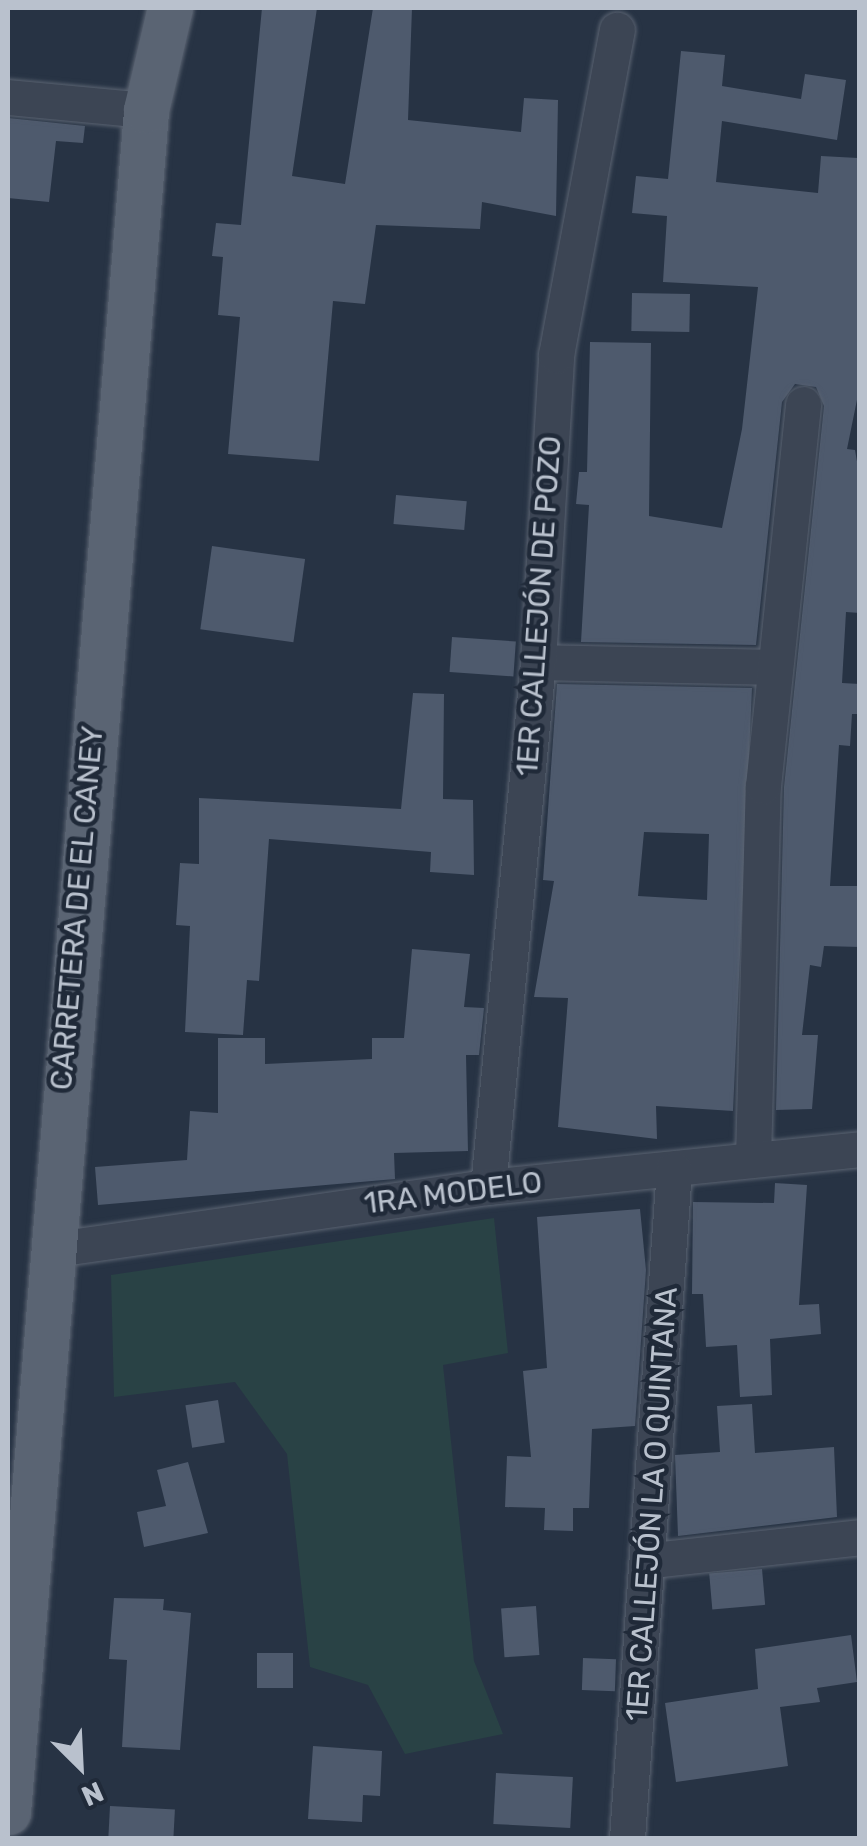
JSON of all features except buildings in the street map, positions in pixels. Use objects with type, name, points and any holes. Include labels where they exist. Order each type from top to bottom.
[{"type":"main road","name":"CARRETERA DE EL CANEY","points":[[8,1812],[15,1559],[49,1250],[146,110],[170,8]]},
{"type":"street","name":"1ER CALLEJÓN DE POZO","points":[[488,1186],[538,662],[556,355],[617,30]]},
{"type":"street","points":[[8,97],[146,110]]},
{"type":"street","points":[[753,1160],[773,667],[803,404]]},
{"type":"street","points":[[538,662],[773,667]]},
{"type":"street","name":"1RA MODELO","points":[[49,1250],[488,1186],[860,1150]]},
{"type":"street","name":"1ER CALLEJÓN LA O QUINTANA","points":[[627,1838],[652,1560],[674,1170]]},
{"type":"street","points":[[652,1560],[860,1537]]},
{"type":"green space","points":[[494,1218],[508,1353],[443,1365],[474,1661],[503,1734],[405,1754],[368,1685],[310,1667],[287,1454],[235,1382],[114,1397],[111,1275]]}]
